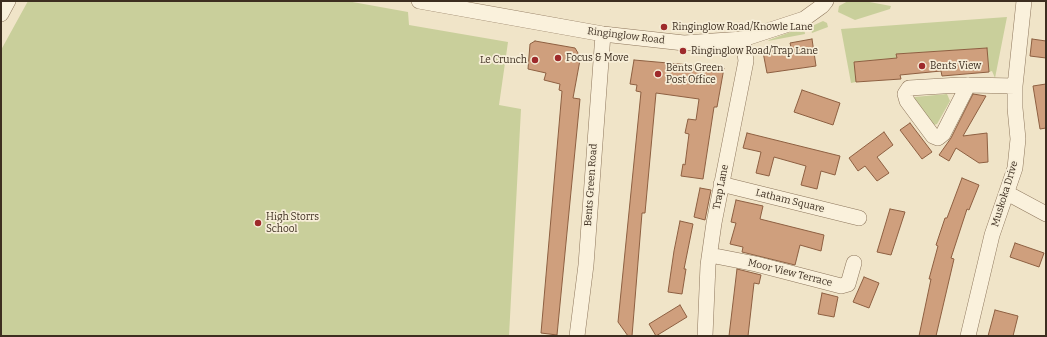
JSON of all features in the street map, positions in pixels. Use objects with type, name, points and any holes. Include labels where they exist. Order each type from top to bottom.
[{"type":"street","points":[[1,14],[8,1]]},
{"type":"street","name":"Ringinglow Road","points":[[419,1],[603,34],[684,43],[743,39],[804,19],[826,1]]},
{"type":"street","name":"Muskoka Drive","points":[[968,336],[992,235],[1015,168],[1018,139],[1015,108],[1015,86],[1024,1]]},
{"type":"street","name":"Bents Green Road","points":[[577,336],[586,265],[603,34]]},
{"type":"street","name":"Trap Lane","points":[[705,336],[710,255],[721,184],[743,81],[746,60],[743,39]]},
{"type":"street","points":[[968,85],[1015,86]]},
{"type":"street","name":"Latham Square","points":[[721,184],[859,218]]},
{"type":"street","points":[[1007,193],[1046,214]]},
{"type":"street","name":"Moor View Terrace","points":[[710,255],[756,264],[841,286],[848,284],[854,263]]},
{"type":"green space","name":"High Storrs School","points":[[28,1],[347,1],[408,12],[409,25],[508,42],[499,105],[521,109],[509,336],[1,336],[1,50]]},
{"type":"green space","points":[[848,1],[864,1],[891,6],[890,9],[855,20],[838,12],[839,6]]},
{"type":"green space","points":[[1007,17],[995,78],[992,71],[989,72],[986,48],[897,54],[897,58],[855,62],[856,82],[851,83],[841,29]]},
{"type":"green space","points":[[823,21],[827,23],[828,27],[812,33],[810,27]]},
{"type":"green space","points":[[804,27],[805,34],[768,41],[769,40]]},
{"type":"green space","points":[[947,94],[950,101],[937,124],[931,126],[913,99],[915,97]]},
{"type":"building","points":[[812,39],[816,66],[767,73],[763,52],[791,47],[790,43]]},
{"type":"building","points":[[1032,39],[1046,41],[1046,58],[1030,56]]},
{"type":"building","points":[[535,41],[575,48],[578,53],[578,59],[580,60],[573,98],[580,99],[557,335],[541,333],[562,91],[559,90],[560,84],[544,80],[546,73],[528,69],[530,44]]},
{"type":"building","name":"Bents View","points":[[987,48],[989,72],[942,76],[941,71],[900,75],[901,79],[856,82],[854,62],[897,58],[896,54]]},
{"type":"building","points":[[634,60],[724,68],[717,107],[714,107],[703,179],[681,176],[683,164],[685,165],[689,134],[685,133],[688,119],[696,120],[699,99],[656,93],[645,213],[642,213],[632,336],[628,336],[618,322],[641,92],[636,91],[637,85],[630,84]]},
{"type":"building","points":[[1046,84],[1046,128],[1040,129],[1033,86]]},
{"type":"building","points":[[802,90],[840,103],[833,125],[794,112]]},
{"type":"building","points":[[973,94],[986,96],[963,136],[987,133],[988,162],[979,163],[956,148],[949,161],[939,155],[951,138]]},
{"type":"building","points":[[910,123],[932,152],[922,159],[900,130]]},
{"type":"building","points":[[884,132],[893,145],[877,157],[889,173],[877,181],[865,166],[858,171],[849,158]]},
{"type":"building","points":[[747,133],[840,156],[835,175],[821,171],[817,189],[801,185],[806,166],[774,157],[769,176],[756,173],[761,152],[743,148]]},
{"type":"building","points":[[962,178],[979,185],[969,210],[967,209],[951,258],[954,259],[936,336],[919,336],[931,279],[929,279],[938,246],[936,245],[945,218],[947,218]]},
{"type":"building","points":[[700,188],[711,190],[705,220],[694,217]]},
{"type":"building","points":[[736,200],[763,206],[760,219],[824,235],[821,251],[800,245],[795,265],[742,252],[743,247],[730,244],[736,223],[731,222]]},
{"type":"building","points":[[890,209],[905,212],[891,255],[877,252]]},
{"type":"building","points":[[680,221],[693,224],[684,269],[686,269],[682,294],[668,292]]},
{"type":"building","points":[[1015,243],[1044,253],[1039,267],[1010,257]]},
{"type":"building","points":[[737,269],[761,275],[759,284],[754,283],[748,336],[729,336]]},
{"type":"building","points":[[864,277],[879,283],[869,308],[853,302]]},
{"type":"building","points":[[822,293],[838,297],[834,317],[818,314]]},
{"type":"building","points":[[680,305],[687,317],[656,336],[649,324]]},
{"type":"building","points":[[995,310],[1018,316],[1013,336],[988,336]]},
{"type":"place","name":"Ringinglow Road/Knowle Lane","points":[[664,27]]},
{"type":"place","name":"Ringinglow Road/Trap Lane","points":[[683,51]]},
{"type":"place","name":"Focus & Move","points":[[558,58]]},
{"type":"place","name":"Le Crunch","points":[[535,60]]},
{"type":"place","name":"Bents View","points":[[922,66]]},
{"type":"place","name":"Bents Green Post Office","points":[[658,74]]},
{"type":"place","name":"High Storrs School","points":[[258,223]]}]
